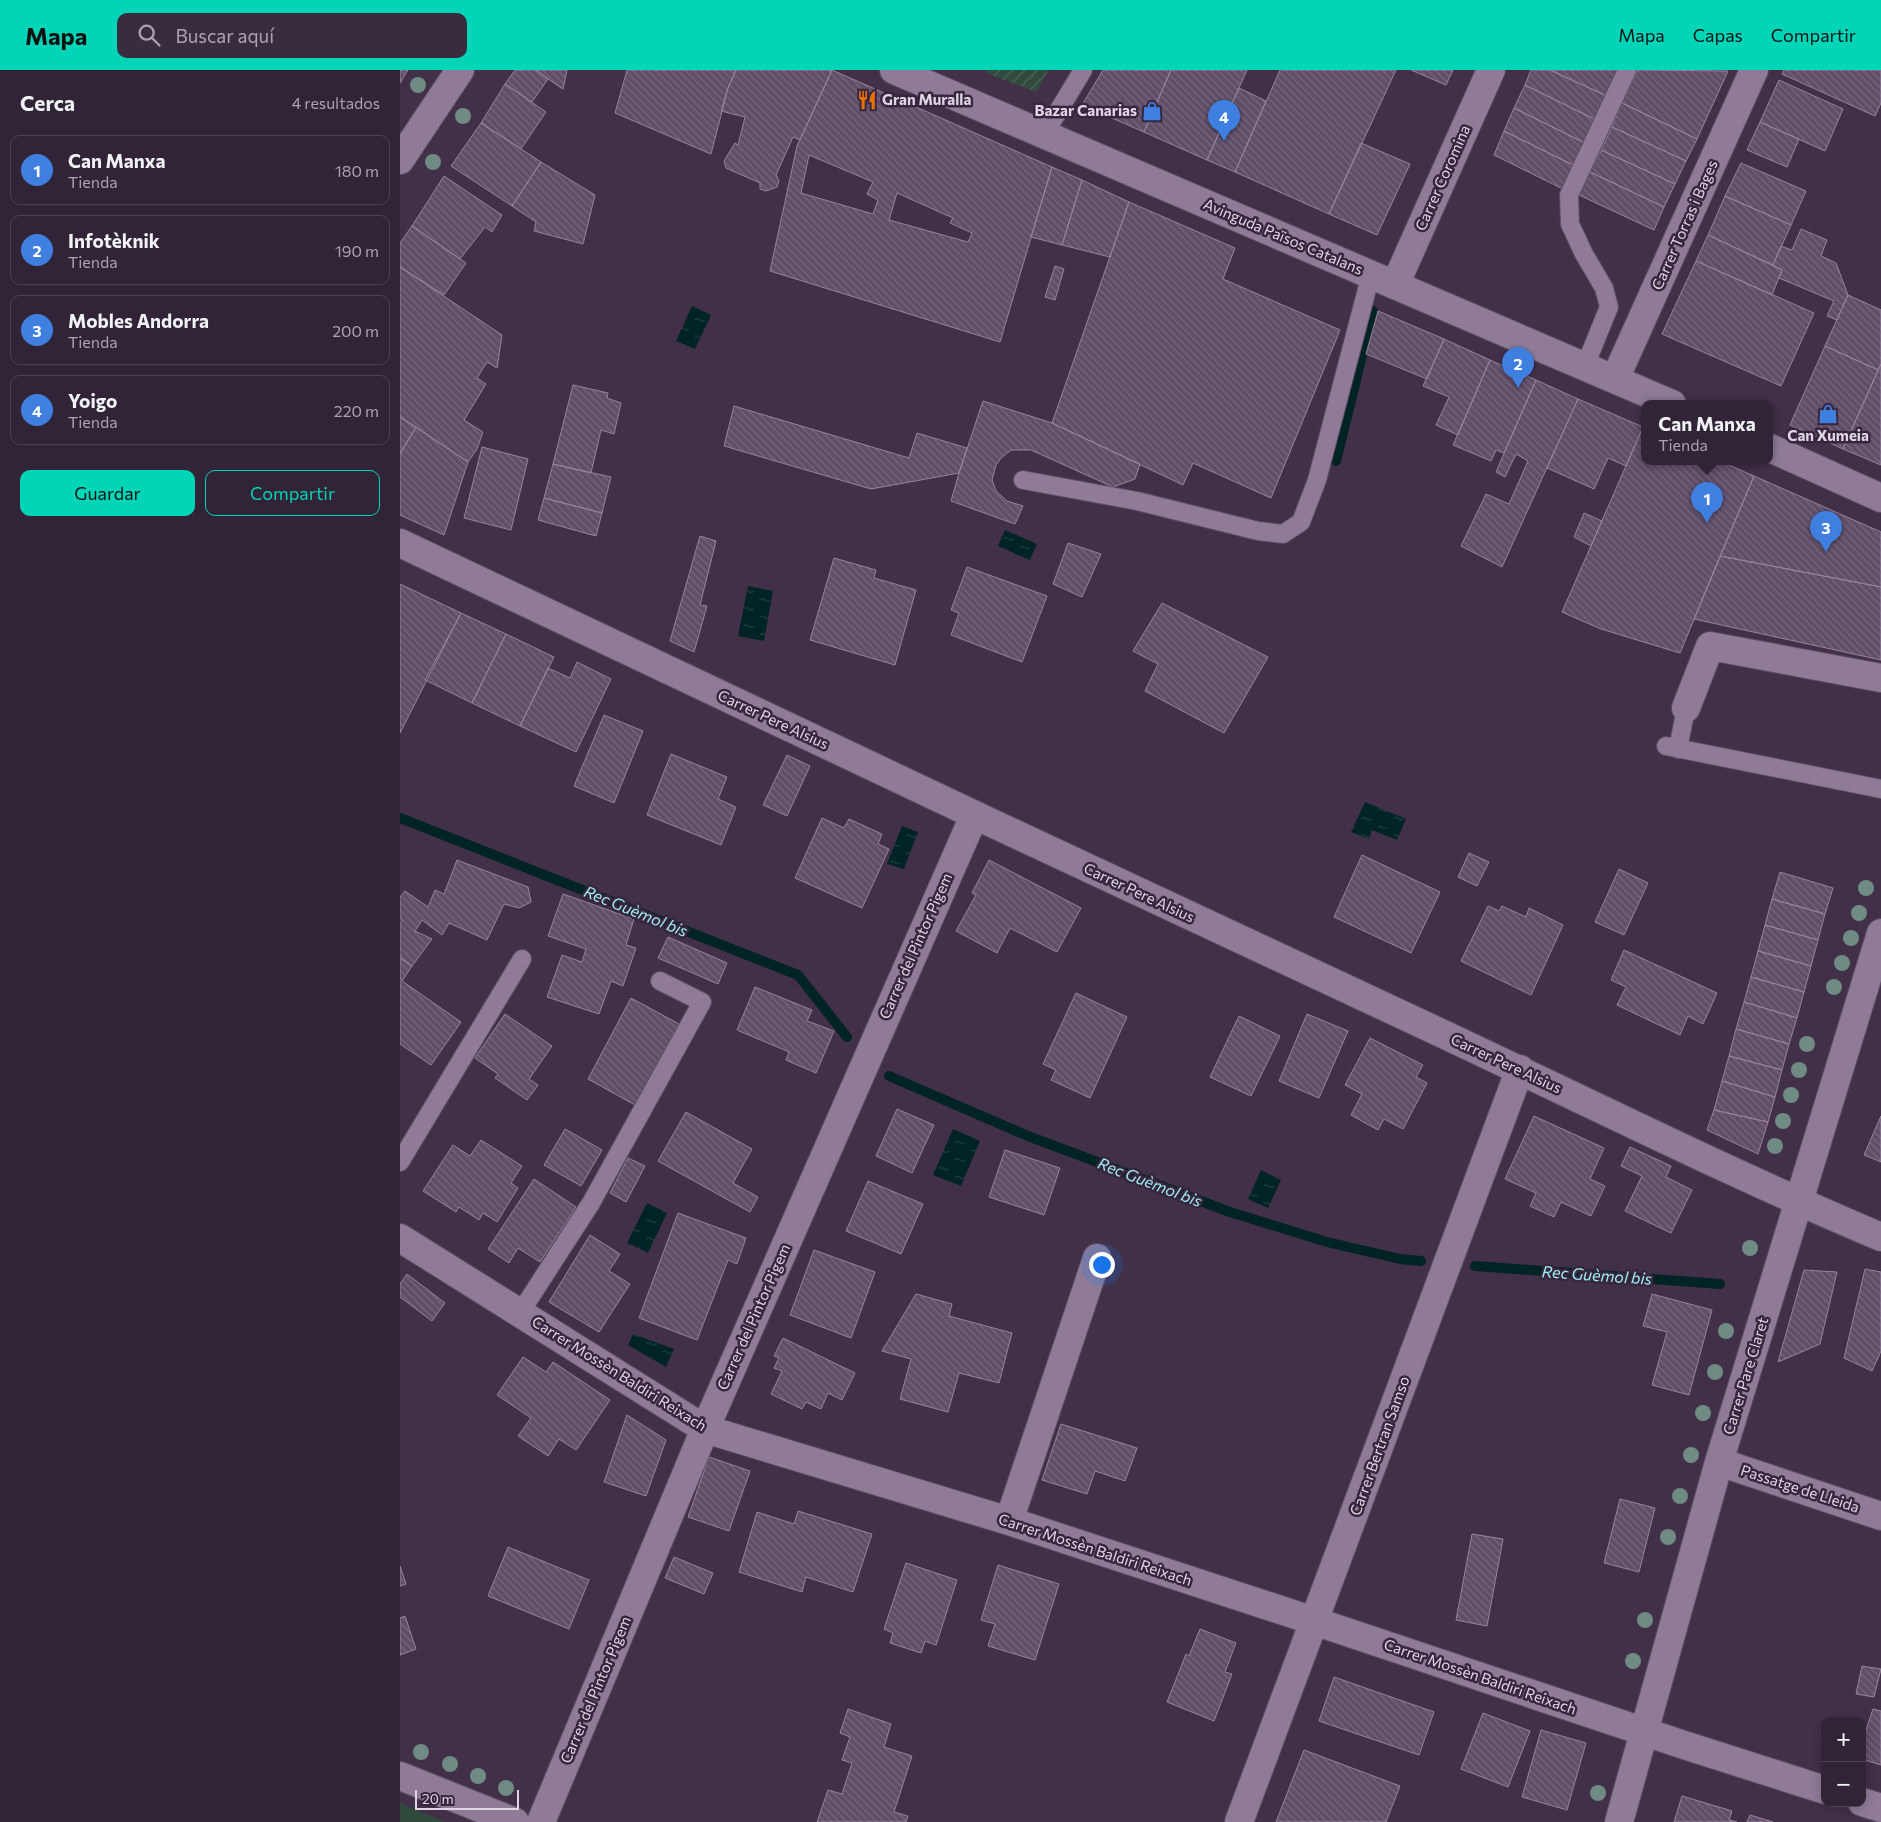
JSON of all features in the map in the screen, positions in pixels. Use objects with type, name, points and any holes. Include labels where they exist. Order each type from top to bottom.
[{"type":"street","points":[[400,160],[460,70]]},
{"type":"street","name":"Avinguda Països Catalans","points":[[894,70],[1045,133],[1188,198],[1663,400]]},
{"type":"street","name":"Carrer Coromina","points":[[1383,280],[1491,70]]},
{"type":"street","name":"Carrer Torras i Bages","points":[[1615,379],[1754,70]]},
{"type":"street","points":[[1773,449],[1881,498]]},
{"type":"street","name":"Carrer Pere Alsius","points":[[400,543],[974,816],[1520,1070],[1799,1203],[1881,1236]]},
{"type":"street","points":[[1686,708],[1710,646],[1881,678]]},
{"type":"street","name":"Carrer del Pintor Pigem","points":[[541,1822],[705,1429],[974,816]]},
{"type":"street","name":"Carrer Pare Claret","points":[[1619,1822],[1719,1462],[1799,1203],[1872,999],[1881,933]]},
{"type":"street","name":"Carrer Bertran Samso","points":[[1239,1822],[1520,1070]]},
{"type":"street","name":"Carrer Mossèn Baldiri Reixach","points":[[400,1238],[705,1429],[1009,1521],[1314,1621],[1645,1733],[1821,1789]]},
{"type":"street","points":[[1009,1521],[1097,1258]]},
{"type":"street","name":"Passatge de Lleida","points":[[1719,1462],[1881,1516]]},
{"type":"street","points":[[400,1776],[515,1822]]},
{"type":"street","points":[[1866,1803],[1881,1808]]},
{"type":"lane","points":[[1045,133],[1084,70]]},
{"type":"lane","points":[[1585,366],[1609,307],[1604,288],[1584,254],[1570,224],[1569,195],[1627,70]]},
{"type":"lane","points":[[1023,480],[1137,501],[1258,532],[1283,534],[1301,522],[1317,480],[1383,280]]},
{"type":"lane","points":[[1686,708],[1672,748],[1881,789]]},
{"type":"lane","points":[[400,1162],[522,959]]},
{"type":"lane","points":[[520,1313],[591,1203],[702,1002],[660,981]]},
{"type":"shaded area","points":[[988,70],[1049,70],[1036,92],[986,73]]},
{"type":"shaded area","points":[[400,1803],[445,1822],[400,1822]]},
{"type":"water","points":[[692,306],[711,315],[695,349],[676,341]]},
{"type":"water","points":[[1005,530],[1037,544],[1030,560],[998,546]]},
{"type":"water","points":[[748,586],[773,591],[764,641],[738,636]]},
{"type":"water","points":[[1365,802],[1406,819],[1397,840],[1372,830],[1369,839],[1351,832]]},
{"type":"water","points":[[902,826],[918,832],[904,869],[887,864]]},
{"type":"water","points":[[953,1129],[980,1141],[961,1186],[933,1175]]},
{"type":"water","points":[[1261,1170],[1281,1180],[1268,1208],[1248,1199]]},
{"type":"water","points":[[647,1203],[667,1213],[648,1253],[627,1243]]},
{"type":"water","points":[[633,1334],[674,1349],[666,1367],[628,1345]]},
{"type":"building","points":[[400,70],[408,70],[400,83]]},
{"type":"building","points":[[515,70],[536,70],[548,79],[532,102],[505,84]]},
{"type":"building","points":[[536,70],[567,70],[563,89],[548,79]]},
{"type":"building","points":[[627,70],[736,70],[728,88],[711,154],[615,113]]},
{"type":"building","points":[[736,70],[832,70],[800,140],[793,137],[776,175],[779,181],[777,187],[766,191],[760,189],[760,183],[726,168],[724,161],[735,143],[738,145],[745,117],[721,111]]},
{"type":"building","points":[[832,70],[1052,167],[1000,342],[770,271],[797,146]],"holes":[[[809,155],[873,182],[867,194],[878,200],[873,214],[801,193]],[[897,193],[953,218],[950,223],[972,233],[968,242],[889,220]]]},
{"type":"building","points":[[1103,70],[1171,70],[1144,132],[1082,105]]},
{"type":"building","points":[[1171,70],[1247,70],[1207,160],[1144,132]]},
{"type":"building","points":[[1280,70],[1396,70],[1329,214],[1235,172]]},
{"type":"building","points":[[1411,70],[1453,70],[1446,85]]},
{"type":"building","points":[[1531,70],[1550,70],[1607,96],[1596,120],[1525,85]]},
{"type":"building","points":[[1550,70],[1619,70],[1607,96]]},
{"type":"building","points":[[1638,70],[1728,71],[1697,139],[1622,103]]},
{"type":"building","points":[[1784,70],[1881,70],[1881,103],[1875,116],[1782,74]]},
{"type":"building","points":[[1779,80],[1843,109],[1825,151],[1760,122]]},
{"type":"building","points":[[505,84],[546,112],[521,149],[481,123]]},
{"type":"building","points":[[1525,85],[1596,120],[1585,143],[1514,108]]},
{"type":"building","points":[[1239,88],[1266,101],[1235,172],[1207,160]]},
{"type":"building","points":[[1622,103],[1697,139],[1686,161],[1612,127]]},
{"type":"building","points":[[1514,108],[1585,143],[1575,166],[1504,131]]},
{"type":"building","points":[[1760,122],[1799,139],[1787,167],[1747,150]]},
{"type":"building","points":[[481,123],[541,162],[512,206],[451,166]]},
{"type":"building","points":[[1612,127],[1686,161],[1675,184],[1601,150]]},
{"type":"building","points":[[1504,131],[1575,166],[1565,190],[1494,155]]},
{"type":"building","points":[[1361,143],[1410,164],[1377,235],[1329,214]]},
{"type":"building","points":[[1601,150],[1675,184],[1664,207],[1590,172]]},
{"type":"building","points":[[541,162],[595,195],[583,244],[534,231],[536,222],[512,206]]},
{"type":"building","points":[[1741,163],[1806,191],[1791,225],[1725,196]]},
{"type":"building","points":[[1052,167],[1082,180],[1062,245],[1031,237]]},
{"type":"building","points":[[1590,172],[1664,207],[1654,230],[1579,195]]},
{"type":"building","points":[[444,176],[502,215],[492,232],[485,227],[460,259],[412,226]]},
{"type":"building","points":[[1082,180],[1129,202],[1110,257],[1062,245]]},
{"type":"building","points":[[1725,196],[1791,225],[1773,265],[1708,235]]},
{"type":"building","points":[[1129,202],[1235,248],[1223,279],[1340,330],[1271,498],[1193,463],[1183,485],[1052,423]]},
{"type":"building","points":[[412,226],[466,263],[444,295],[400,267],[400,243]]},
{"type":"building","points":[[1801,229],[1827,240],[1821,256],[1836,263],[1848,295],[1837,320],[1827,316],[1834,301],[1779,278],[1782,270],[1773,265],[1781,246],[1792,250]]},
{"type":"building","points":[[1708,235],[1782,270],[1772,295],[1696,261]]},
{"type":"building","points":[[1696,261],[1814,313],[1781,386],[1662,334]]},
{"type":"building","points":[[1055,266],[1064,269],[1055,300],[1045,297]]},
{"type":"building","points":[[400,267],[502,335],[497,368],[487,362],[477,378],[486,384],[464,420],[483,432],[477,449],[468,462],[400,417]]},
{"type":"building","points":[[1848,295],[1881,310],[1881,364],[1878,370],[1825,346]]},
{"type":"building","points":[[1378,311],[1444,339],[1427,379],[1366,354]]},
{"type":"building","points":[[1444,339],[1490,360],[1458,435],[1436,425],[1449,397],[1423,386]]},
{"type":"building","points":[[1825,346],[1878,370],[1843,449],[1790,425]]},
{"type":"building","points":[[1490,360],[1536,380],[1504,453],[1496,450],[1491,461],[1453,445]]},
{"type":"building","points":[[1881,364],[1881,465],[1843,449]]},
{"type":"building","points":[[1536,380],[1578,399],[1502,567],[1461,546],[1486,494],[1509,504],[1528,461],[1516,454],[1505,477],[1496,472]]},
{"type":"building","points":[[573,385],[608,393],[607,398],[621,403],[614,434],[601,430],[591,473],[553,464]]},
{"type":"building","points":[[1578,399],[1641,426],[1641,432],[1626,466],[1608,458],[1594,489],[1547,468]]},
{"type":"building","points":[[983,401],[1052,423],[1140,464],[1135,479],[1113,487],[1031,450],[1011,450],[996,465],[992,480],[996,491],[1007,501],[1023,506],[1015,524],[951,501]]},
{"type":"building","points":[[734,406],[909,458],[917,433],[967,448],[959,473],[871,489],[724,446]]},
{"type":"building","points":[[400,417],[416,427],[400,454]]},
{"type":"building","points":[[416,427],[468,462],[444,535],[400,515],[400,454]]},
{"type":"building","points":[[1641,432],[1641,465],[1729,465],[1754,476],[1680,653],[1601,629],[1562,612]]},
{"type":"building","points":[[482,447],[528,459],[511,530],[464,518]]},
{"type":"building","points":[[553,464],[611,477],[602,513],[544,498]]},
{"type":"building","points":[[1754,476],[1881,532],[1881,587],[1720,556]]},
{"type":"building","points":[[544,498],[602,513],[596,536],[538,520]]},
{"type":"building","points":[[1584,513],[1602,521],[1591,546],[1574,537]]},
{"type":"building","points":[[700,536],[716,541],[700,605],[707,606],[694,652],[670,641]]},
{"type":"building","points":[[1068,543],[1101,554],[1082,597],[1053,584]]},
{"type":"building","points":[[1720,556],[1881,587],[1881,660],[1694,619]]},
{"type":"building","points":[[834,558],[876,570],[874,578],[916,590],[895,665],[810,640]]},
{"type":"building","points":[[967,567],[1047,596],[1022,662],[951,635],[959,613],[951,610]]},
{"type":"building","points":[[400,584],[461,613],[400,733]]},
{"type":"building","points":[[1162,603],[1268,657],[1224,733],[1145,691],[1158,664],[1133,651]]},
{"type":"building","points":[[461,613],[506,634],[472,703],[425,680]]},
{"type":"building","points":[[506,634],[554,657],[520,726],[472,703]]},
{"type":"building","points":[[577,662],[611,679],[576,752],[520,726],[548,668],[570,678]]},
{"type":"building","points":[[604,715],[643,731],[614,803],[574,786]]},
{"type":"building","points":[[671,754],[727,777],[718,799],[736,807],[721,845],[647,815]]},
{"type":"building","points":[[787,755],[810,766],[787,816],[763,805]]},
{"type":"building","points":[[822,818],[844,828],[849,819],[882,834],[878,844],[889,849],[862,908],[795,878]]},
{"type":"building","points":[[1469,853],[1489,862],[1477,886],[1458,877]]},
{"type":"building","points":[[1362,855],[1440,892],[1411,953],[1334,917]]},
{"type":"building","points":[[457,860],[528,887],[531,902],[519,908],[504,904],[487,940],[449,923],[442,935],[422,920],[415,931],[432,939],[412,966],[400,958],[400,923],[402,920],[400,918],[400,897],[405,891],[428,907],[435,890],[444,894]]},
{"type":"building","points":[[989,860],[1081,908],[1057,952],[1010,928],[997,953],[956,931],[976,895],[972,893]]},
{"type":"building","points":[[1619,869],[1648,883],[1624,935],[1595,922]]},
{"type":"building","points":[[1780,872],[1833,888],[1825,914],[1772,899]]},
{"type":"building","points":[[563,894],[634,919],[626,945],[636,948],[623,986],[611,981],[599,1014],[547,997],[562,955],[582,962],[586,949],[548,936]]},
{"type":"building","points":[[1772,899],[1825,914],[1818,940],[1765,925]]},
{"type":"building","points":[[1488,906],[1499,911],[1502,906],[1526,917],[1529,908],[1563,925],[1531,995],[1461,961]]},
{"type":"building","points":[[1765,925],[1818,940],[1811,966],[1758,951]]},
{"type":"building","points":[[668,937],[727,963],[718,984],[658,958]]},
{"type":"building","points":[[1624,950],[1717,993],[1703,1024],[1688,1016],[1680,1035],[1617,1005],[1626,987],[1611,980]]},
{"type":"building","points":[[1758,951],[1811,966],[1804,992],[1751,977]]},
{"type":"building","points":[[400,958],[412,966],[402,981],[461,1022],[431,1065],[400,1044]]},
{"type":"building","points":[[1751,977],[1804,992],[1797,1018],[1744,1002]]},
{"type":"building","points":[[755,987],[812,1010],[807,1021],[834,1031],[816,1073],[786,1060],[789,1052],[737,1030]]},
{"type":"building","points":[[1076,993],[1127,1017],[1090,1098],[1051,1080],[1056,1070],[1043,1064]]},
{"type":"building","points":[[631,998],[679,1024],[635,1105],[588,1079]]},
{"type":"building","points":[[1744,1002],[1797,1018],[1789,1044],[1736,1029]]},
{"type":"building","points":[[505,1014],[552,1046],[529,1079],[538,1085],[527,1100],[495,1078],[498,1074],[475,1058]]},
{"type":"building","points":[[1307,1014],[1348,1031],[1319,1098],[1279,1081]]},
{"type":"building","points":[[1239,1016],[1280,1036],[1251,1096],[1210,1077]]},
{"type":"building","points":[[1736,1029],[1789,1044],[1782,1070],[1729,1056]]},
{"type":"building","points":[[1370,1038],[1423,1065],[1416,1077],[1427,1083],[1403,1129],[1384,1119],[1378,1130],[1351,1115],[1362,1094],[1345,1085]]},
{"type":"building","points":[[1729,1056],[1782,1070],[1775,1097],[1722,1081]]},
{"type":"building","points":[[1722,1081],[1775,1097],[1768,1122],[1714,1110]]},
{"type":"building","points":[[897,1109],[934,1125],[912,1173],[876,1156]]},
{"type":"building","points":[[1714,1110],[1768,1122],[1758,1154],[1707,1130]]},
{"type":"building","points":[[686,1112],[752,1149],[733,1183],[758,1197],[750,1212],[658,1161]]},
{"type":"building","points":[[1534,1116],[1604,1148],[1590,1179],[1605,1186],[1591,1216],[1561,1202],[1554,1217],[1530,1206],[1536,1193],[1505,1179]]},
{"type":"building","points":[[1881,1116],[1881,1162],[1864,1155]]},
{"type":"building","points":[[565,1129],[602,1150],[581,1186],[544,1165]]},
{"type":"building","points":[[481,1140],[522,1166],[511,1183],[518,1188],[497,1222],[483,1213],[479,1220],[459,1207],[456,1212],[423,1191],[453,1145],[470,1156]]},
{"type":"building","points":[[1630,1147],[1671,1166],[1666,1177],[1692,1190],[1671,1233],[1625,1211],[1642,1176],[1621,1166]]},
{"type":"building","points":[[1005,1150],[1060,1168],[1044,1215],[989,1197]]},
{"type":"building","points":[[628,1158],[645,1166],[626,1202],[610,1193]]},
{"type":"building","points":[[534,1179],[576,1207],[540,1262],[518,1248],[509,1263],[488,1249]]},
{"type":"building","points":[[868,1181],[923,1204],[901,1254],[846,1231]]},
{"type":"building","points":[[678,1213],[746,1238],[737,1264],[728,1260],[697,1340],[639,1318]]},
{"type":"building","points":[[590,1235],[620,1254],[609,1271],[630,1284],[599,1332],[549,1302]]},
{"type":"building","points":[[814,1250],[875,1272],[851,1338],[790,1315]]},
{"type":"building","points":[[1865,1269],[1881,1272],[1881,1351],[1872,1371],[1844,1358]]},
{"type":"building","points":[[1804,1270],[1837,1272],[1820,1344],[1778,1362]]},
{"type":"building","points":[[407,1274],[445,1303],[432,1321],[400,1297],[400,1284]]},
{"type":"building","points":[[916,1294],[952,1304],[949,1316],[1012,1333],[999,1383],[959,1373],[948,1412],[900,1399],[911,1359],[882,1351]]},
{"type":"building","points":[[1652,1294],[1712,1310],[1689,1395],[1652,1385],[1667,1332],[1643,1326]]},
{"type":"building","points":[[783,1338],[855,1373],[842,1400],[828,1393],[821,1409],[806,1402],[802,1409],[771,1394],[782,1371],[774,1368],[779,1358],[774,1356]]},
{"type":"building","points":[[523,1357],[546,1372],[553,1362],[610,1400],[576,1450],[559,1439],[548,1456],[518,1436],[531,1418],[497,1395]]},
{"type":"building","points":[[627,1415],[666,1440],[646,1496],[604,1482]]},
{"type":"building","points":[[1061,1424],[1137,1448],[1125,1481],[1095,1471],[1087,1494],[1042,1480]]},
{"type":"building","points":[[709,1457],[750,1471],[729,1531],[688,1517]]},
{"type":"building","points":[[1620,1499],[1655,1508],[1639,1572],[1604,1563]]},
{"type":"building","points":[[798,1511],[872,1534],[853,1592],[806,1577],[802,1592],[739,1572],[757,1512],[794,1524]]},
{"type":"building","points":[[1472,1534],[1503,1539],[1487,1626],[1456,1620]]},
{"type":"building","points":[[508,1547],[589,1580],[569,1629],[488,1596]]},
{"type":"building","points":[[674,1557],[713,1573],[704,1594],[665,1578]]},
{"type":"building","points":[[906,1563],[957,1580],[936,1645],[925,1641],[921,1653],[890,1643],[893,1633],[884,1629]]},
{"type":"building","points":[[998,1565],[1059,1584],[1035,1660],[988,1646],[995,1624],[981,1620]]},
{"type":"building","points":[[400,1566],[406,1584],[400,1586]]},
{"type":"building","points":[[405,1616],[416,1649],[400,1655],[400,1618]]},
{"type":"building","points":[[1200,1629],[1236,1643],[1225,1672],[1232,1674],[1214,1721],[1167,1702],[1186,1654],[1189,1656]]},
{"type":"building","points":[[1862,1666],[1881,1669],[1874,1697],[1856,1694]]},
{"type":"building","points":[[1334,1677],[1434,1712],[1419,1755],[1319,1721]]},
{"type":"building","points":[[848,1709],[891,1724],[884,1747],[912,1756],[894,1812],[908,1816],[906,1822],[817,1822],[828,1790],[842,1794],[852,1763],[842,1760],[850,1737],[840,1733]]},
{"type":"building","points":[[1873,1709],[1881,1711],[1881,1765],[1866,1760],[1866,1730]]},
{"type":"building","points":[[1483,1713],[1530,1731],[1508,1787],[1461,1769]]},
{"type":"building","points":[[1541,1730],[1586,1743],[1567,1810],[1522,1797]]},
{"type":"building","points":[[1304,1750],[1400,1786],[1386,1822],[1276,1822]]},
{"type":"building","points":[[1682,1796],[1732,1811],[1729,1820],[1737,1822],[1674,1822]]},
{"type":"building","points":[[1750,1815],[1773,1822],[1747,1822]]},
{"type":"waterway","points":[[1336,461],[1373,311]]},
{"type":"waterway","name":"Rec Guèmol bis","points":[[400,818],[798,975],[847,1037]]},
{"type":"waterway","name":"Rec Guèmol bis","points":[[889,1076],[1028,1136],[1230,1212],[1327,1242],[1400,1259],[1421,1261]]},
{"type":"waterway","name":"Rec Guèmol bis","points":[[1475,1266],[1720,1284]]},
{"type":"place","name":"Gran Muralla","points":[[867,100]]},
{"type":"place","name":"Bazar Canarias","points":[[1152,111]]},
{"type":"place","name":"Yoigo","points":[[1224,141]]},
{"type":"place","name":"Infotèknik","points":[[1518,388]]},
{"type":"place","name":"Can Xumeia","points":[[1828,414]]},
{"type":"place","name":"Can Manxa","points":[[1707,523]]},
{"type":"place","name":"Mobles Andorra","points":[[1826,552]]}]
